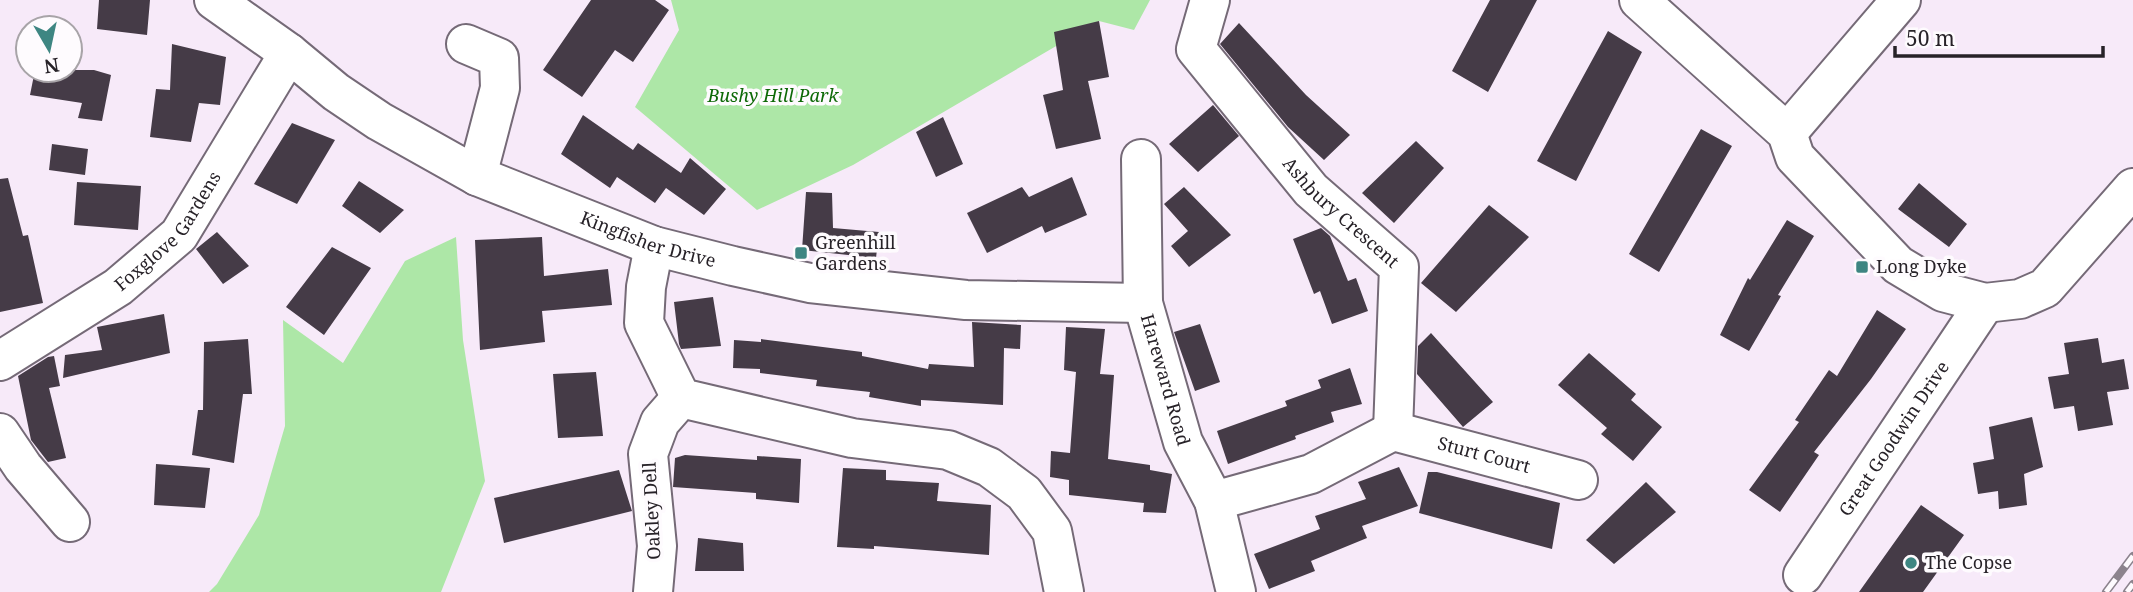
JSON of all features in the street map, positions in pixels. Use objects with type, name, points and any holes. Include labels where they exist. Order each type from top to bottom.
[{"type":"street","name":"Kingfisher Drive","points":[[214,0],[379,121],[477,176],[654,246],[810,283],[966,300],[1143,303]]},
{"type":"street","name":"Ashbury Crescent","points":[[1210,0],[1196,49],[1311,190],[1399,267],[1393,431]]},
{"type":"street","points":[[1787,133],[1901,0]]},
{"type":"street","points":[[1658,6],[1787,133],[1795,157],[1898,265],[1943,292],[1985,303],[2020,299],[2045,288],[2133,188]]},
{"type":"street","points":[[466,44],[499,58],[500,88],[477,176]]},
{"type":"street","name":"Foxglove Gardens","points":[[0,360],[118,286],[179,235],[289,53]]},
{"type":"street","name":"Hareward Road","points":[[1141,159],[1143,303],[1183,442],[1214,501],[1236,592]]},
{"type":"street","points":[[654,246],[646,287],[644,323],[681,398],[852,438],[948,450],[989,467],[1024,493],[1052,531],[1064,592]]},
{"type":"street","name":"Great Goodwin Drive","points":[[1803,575],[1985,303]]},
{"type":"street","name":"Oakley Dell","points":[[653,592],[657,546],[648,454],[660,422],[681,398]]},
{"type":"street","name":"Sturt Court","points":[[1393,431],[1577,480]]},
{"type":"street","points":[[1214,501],[1311,474],[1393,431]]},
{"type":"street","points":[[0,433],[23,467],[70,522]]},
{"type":"green space","name":"Bushy Hill Park","points":[[671,0],[1150,0],[1134,30],[1099,21],[853,165],[757,210],[635,107],[679,30]]},
{"type":"green space","points":[[456,237],[463,340],[485,481],[441,592],[209,592],[217,584],[259,515],[285,426],[283,320],[343,363],[405,261]]},
{"type":"building","points":[[99,0],[150,0],[147,35],[97,29]]},
{"type":"building","points":[[591,0],[655,0],[669,10],[633,62],[615,50],[582,97],[543,70]]},
{"type":"building","points":[[1490,0],[1537,0],[1488,92],[1452,71]]},
{"type":"building","points":[[1099,21],[1109,77],[1088,81],[1101,139],[1056,149],[1043,95],[1063,90],[1054,32]]},
{"type":"building","points":[[1239,23],[1306,95],[1350,135],[1324,160],[1288,127],[1220,44]]},
{"type":"building","points":[[1608,31],[1642,52],[1576,181],[1537,161]]},
{"type":"building","points":[[172,44],[226,57],[220,105],[199,103],[191,142],[150,137],[156,89],[170,90]]},
{"type":"building","points":[[84,70],[111,75],[102,121],[78,118],[82,103],[30,95],[32,84],[84,84]]},
{"type":"building","points":[[1213,105],[1239,136],[1198,172],[1169,144]]},
{"type":"building","points":[[583,115],[633,150],[638,143],[681,173],[690,158],[726,189],[704,215],[666,188],[655,203],[617,177],[610,188],[561,154]]},
{"type":"building","points":[[943,117],[963,164],[936,177],[916,132]]},
{"type":"building","points":[[292,123],[335,140],[297,204],[254,184]]},
{"type":"building","points":[[1701,129],[1732,146],[1659,272],[1629,254]]},
{"type":"building","points":[[1416,141],[1444,168],[1394,223],[1362,193]]},
{"type":"building","points":[[52,144],[88,149],[85,175],[49,170]]},
{"type":"building","points":[[1072,177],[1087,215],[1045,233],[1042,226],[987,253],[967,213],[1022,187],[1029,197]]},
{"type":"building","points":[[8,178],[23,236],[28,235],[43,303],[0,312],[0,179]]},
{"type":"building","points":[[359,181],[404,210],[380,233],[342,206]]},
{"type":"building","points":[[77,182],[141,186],[138,230],[74,225]]},
{"type":"building","points":[[1919,183],[1967,224],[1949,247],[1898,209]]},
{"type":"building","points":[[1184,187],[1231,235],[1189,267],[1171,246],[1188,231],[1164,204]]},
{"type":"building","points":[[806,192],[832,193],[833,228],[879,232],[876,258],[802,250]]},
{"type":"building","points":[[1489,205],[1529,237],[1456,312],[1421,283]]},
{"type":"building","points":[[1787,220],[1814,236],[1778,295],[1781,296],[1749,351],[1720,335],[1748,278],[1750,280]]},
{"type":"building","points":[[1321,228],[1330,236],[1348,281],[1356,278],[1368,311],[1332,324],[1320,291],[1314,294],[1293,239]]},
{"type":"building","points":[[217,232],[249,266],[223,284],[196,249]]},
{"type":"building","points":[[542,237],[544,276],[608,269],[612,305],[542,311],[545,342],[480,350],[475,240]]},
{"type":"building","points":[[332,247],[371,268],[324,335],[286,307]]},
{"type":"building","points":[[713,297],[721,346],[681,349],[674,302]]},
{"type":"building","points":[[1877,310],[1906,329],[1814,452],[1819,455],[1780,512],[1749,490],[1799,422],[1795,420],[1829,370],[1837,376]]},
{"type":"building","points":[[164,314],[170,353],[63,378],[65,355],[102,350],[97,327]]},
{"type":"building","points":[[972,322],[1021,325],[1020,349],[1004,348],[1003,405],[921,400],[921,406],[869,397],[870,392],[816,386],[817,380],[760,373],[760,369],[733,368],[734,340],[761,342],[761,339],[862,352],[862,356],[928,369],[929,364],[974,367]]},
{"type":"building","points":[[1200,324],[1220,382],[1195,391],[1174,332]]},
{"type":"building","points":[[1066,327],[1105,329],[1100,374],[1114,375],[1108,459],[1150,465],[1150,470],[1172,474],[1166,513],[1143,512],[1144,503],[1069,495],[1069,480],[1050,477],[1051,451],[1070,453],[1076,372],[1064,370]]},
{"type":"building","points":[[1431,333],[1493,402],[1463,427],[1417,374],[1418,346]]},
{"type":"building","points":[[2098,338],[2102,363],[2124,359],[2129,389],[2107,392],[2113,425],[2078,431],[2074,406],[2054,409],[2048,377],[2069,374],[2064,343]]},
{"type":"building","points":[[248,339],[252,394],[243,394],[234,463],[192,455],[198,410],[203,410],[204,342]]},
{"type":"building","points":[[1589,353],[1636,394],[1631,400],[1662,427],[1633,461],[1601,434],[1607,428],[1558,385]]},
{"type":"building","points":[[54,356],[60,386],[49,388],[66,458],[48,462],[31,440],[18,376]]},
{"type":"building","points":[[1350,368],[1362,404],[1331,412],[1334,422],[1228,464],[1217,431],[1287,406],[1285,401],[1321,388],[1318,380]]},
{"type":"building","points":[[596,372],[603,436],[558,438],[553,374]]},
{"type":"building","points":[[2032,417],[2043,467],[2024,474],[2027,505],[1999,509],[1998,491],[1978,494],[1973,463],[1994,459],[1989,427]]},
{"type":"building","points":[[685,455],[757,460],[757,456],[801,459],[799,503],[756,499],[756,493],[673,487],[675,458]]},
{"type":"building","points":[[156,464],[210,468],[205,508],[154,505]]},
{"type":"building","points":[[1399,467],[1418,506],[1362,526],[1367,538],[1311,561],[1315,571],[1269,589],[1254,554],[1320,529],[1315,516],[1366,499],[1358,482]]},
{"type":"building","points":[[843,468],[886,470],[886,480],[939,483],[937,501],[991,505],[989,555],[874,546],[874,549],[837,547]]},
{"type":"building","points":[[619,470],[632,511],[504,543],[494,498]]},
{"type":"building","points":[[1428,472],[1560,503],[1552,549],[1419,513]]},
{"type":"building","points":[[1646,482],[1676,512],[1614,564],[1586,540]]},
{"type":"building","name":"The Copse","points":[[1921,505],[1964,535],[1923,592],[1859,592]]},
{"type":"building","points":[[698,538],[743,543],[744,571],[695,571]]},
{"type":"railway","points":[[2106,592],[2133,556]]},
{"type":"railway","points":[[2127,592],[2133,584]]},
{"type":"place","name":"Greenhill Gardens","points":[[801,253]]},
{"type":"place","name":"Long Dyke","points":[[1862,267]]},
{"type":"place","name":"The Copse","points":[[1911,563]]}]
